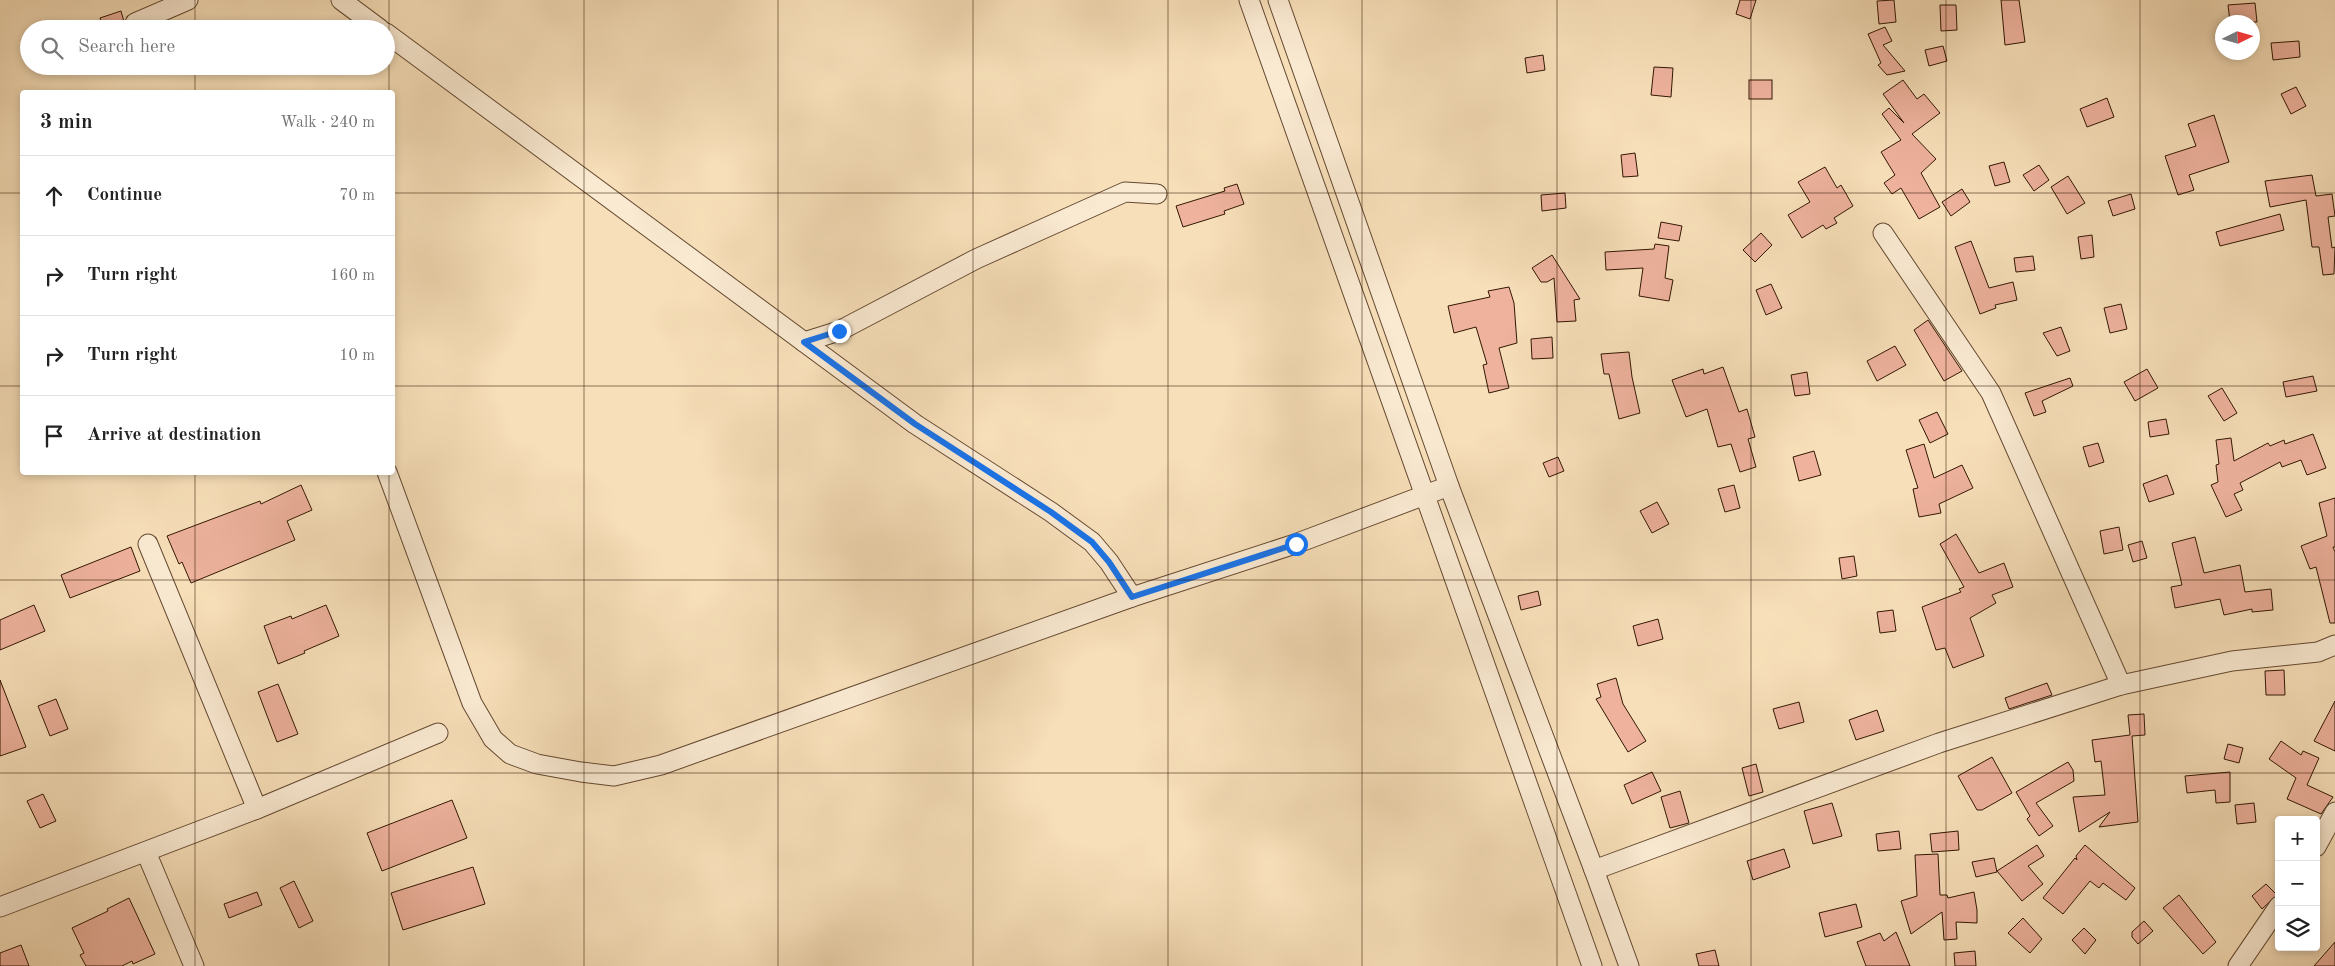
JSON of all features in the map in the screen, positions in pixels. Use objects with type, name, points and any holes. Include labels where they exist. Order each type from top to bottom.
[{"type":"street","points":[[142,20],[188,0]]},
{"type":"street","points":[[340,0],[368,20]]},
{"type":"street","points":[[1249,0],[1592,966]]},
{"type":"street","points":[[1278,0],[1449,486],[1629,966]]},
{"type":"street","points":[[395,40],[915,424],[1051,512],[1092,542],[1109,562],[1132,597]]},
{"type":"street","points":[[804,342],[839,331],[976,259],[1125,192],[1157,194]]},
{"type":"street","points":[[1883,233],[1991,393],[2121,685]]},
{"type":"street","points":[[389,475],[472,703],[493,739],[510,754],[537,764],[614,776],[660,765],[1132,597],[1296,544],[1449,486]]},
{"type":"street","points":[[148,544],[257,808]]},
{"type":"street","points":[[1594,870],[1939,743],[2121,685],[2232,661],[2318,652],[2335,645]]},
{"type":"street","points":[[0,907],[257,808],[438,733]]},
{"type":"street","points":[[2320,840],[2335,812]]},
{"type":"street","points":[[146,852],[194,966]]},
{"type":"street","points":[[2238,966],[2275,912]]},
{"type":"building","points":[[1740,0],[1756,0],[1750,19],[1736,14]]},
{"type":"building","points":[[1894,0],[1896,22],[1879,24],[1877,1]]},
{"type":"building","points":[[2001,0],[2019,0],[2025,42],[2005,45]]},
{"type":"building","points":[[2255,3],[2256,15],[2229,15],[2228,5]]},
{"type":"building","points":[[1940,5],[1956,5],[1957,30],[1941,31]]},
{"type":"building","points":[[121,11],[124,20],[101,20],[100,18]]},
{"type":"building","points":[[1885,27],[1892,41],[1883,45],[1905,71],[1887,75],[1878,65],[1881,63],[1868,34]]},
{"type":"building","points":[[2299,41],[2300,57],[2273,60],[2271,43]]},
{"type":"building","points":[[1943,46],[1947,61],[1929,66],[1925,50]]},
{"type":"building","points":[[1543,55],[1545,70],[1527,73],[1525,58]]},
{"type":"building","points":[[1654,67],[1673,68],[1671,97],[1651,95]]},
{"type":"building","points":[[1749,80],[1772,80],[1772,99],[1749,99]]},
{"type":"building","points":[[1903,80],[1917,99],[1924,94],[1940,113],[1912,134],[1936,159],[1921,173],[1940,207],[1919,219],[1901,188],[1892,194],[1884,183],[1895,175],[1881,152],[1901,140],[1882,114],[1889,108],[1904,123],[1883,94]]},
{"type":"building","points":[[2296,87],[2306,106],[2291,114],[2281,94]]},
{"type":"building","points":[[2107,98],[2114,117],[2087,127],[2080,109]]},
{"type":"building","points":[[2214,115],[2229,162],[2189,175],[2194,190],[2178,195],[2165,156],[2196,146],[2188,124]]},
{"type":"building","points":[[1635,153],[1638,176],[1623,177],[1621,155]]},
{"type":"building","points":[[2004,162],[2010,182],[1995,186],[1989,166]]},
{"type":"building","points":[[2039,165],[2049,180],[2034,191],[2023,175]]},
{"type":"building","points":[[1825,167],[1837,188],[1841,185],[1853,206],[1834,218],[1837,223],[1826,229],[1823,225],[1802,238],[1788,215],[1810,202],[1798,182]]},
{"type":"building","points":[[2312,175],[2316,196],[2332,194],[2335,216],[2328,217],[2332,248],[2335,247],[2334,274],[2323,275],[2319,247],[2312,247],[2306,200],[2270,207],[2265,181]]},
{"type":"building","points":[[2068,176],[2085,203],[2067,214],[2051,187]]},
{"type":"building","points":[[1237,184],[1244,204],[1224,211],[1225,214],[1183,227],[1176,206],[1225,191],[1224,188]]},
{"type":"building","points":[[1962,189],[1970,202],[1951,216],[1942,202]]},
{"type":"building","points":[[1565,193],[1566,208],[1542,211],[1541,195]]},
{"type":"building","points":[[2131,194],[2135,209],[2113,216],[2108,201]]},
{"type":"building","points":[[2280,214],[2284,230],[2220,246],[2216,232]]},
{"type":"building","points":[[1661,222],[1682,226],[1679,241],[1658,238]]},
{"type":"building","points":[[1761,233],[1772,245],[1755,262],[1743,250]]},
{"type":"building","points":[[2092,235],[2094,257],[2081,259],[2078,237]]},
{"type":"building","points":[[1971,241],[1989,288],[2013,282],[2017,300],[1995,305],[1996,308],[1980,314],[1955,247]]},
{"type":"building","points":[[1655,244],[1669,246],[1665,278],[1673,280],[1669,301],[1639,296],[1643,268],[1606,270],[1605,252],[1654,249]]},
{"type":"building","points":[[1552,255],[1580,299],[1574,300],[1576,321],[1557,322],[1554,278],[1547,282],[1541,282],[1532,268]]},
{"type":"building","points":[[2033,256],[2035,270],[2016,272],[2014,258]]},
{"type":"building","points":[[1771,284],[1782,308],[1766,315],[1756,290]]},
{"type":"building","points":[[1509,287],[1514,303],[1517,343],[1499,348],[1509,388],[1489,393],[1483,365],[1487,364],[1476,327],[1454,333],[1448,306],[1490,297],[1488,291]]},
{"type":"building","points":[[2121,304],[2127,329],[2110,333],[2104,308]]},
{"type":"building","points":[[1928,320],[1962,371],[1944,381],[1914,330]]},
{"type":"building","points":[[2061,327],[2070,351],[2057,356],[2043,333]]},
{"type":"building","points":[[1552,337],[1553,358],[1532,359],[1531,339]]},
{"type":"building","points":[[1895,346],[1906,365],[1877,381],[1867,361]]},
{"type":"building","points":[[1629,352],[1640,413],[1619,419],[1609,374],[1604,374],[1601,354]]},
{"type":"building","points":[[1723,367],[1739,412],[1747,409],[1755,437],[1748,439],[1756,467],[1740,472],[1731,444],[1718,447],[1707,409],[1686,417],[1672,380],[1703,369],[1704,374]]},
{"type":"building","points":[[2147,369],[2158,388],[2135,401],[2124,382]]},
{"type":"building","points":[[1807,372],[1810,394],[1795,396],[1791,375]]},
{"type":"building","points":[[2313,376],[2317,391],[2286,397],[2283,382]]},
{"type":"building","points":[[2070,378],[2073,386],[2042,401],[2046,412],[2034,416],[2025,393]]},
{"type":"building","points":[[2222,388],[2237,413],[2224,421],[2208,396]]},
{"type":"building","points":[[1937,412],[1948,434],[1930,443],[1919,420]]},
{"type":"building","points":[[2166,419],[2169,434],[2150,437],[2148,422]]},
{"type":"building","points":[[2313,434],[2326,468],[2307,475],[2301,460],[2282,467],[2280,462],[2240,483],[2243,490],[2234,494],[2242,510],[2226,517],[2211,485],[2218,482],[2216,465],[2219,464],[2216,440],[2231,438],[2234,461],[2268,443],[2270,446],[2284,440],[2285,444]]},
{"type":"building","points":[[2098,443],[2104,462],[2089,467],[2083,447]]},
{"type":"building","points":[[1924,444],[1934,478],[1962,465],[1973,488],[1939,504],[1941,513],[1919,517],[1913,489],[1918,488],[1906,450]]},
{"type":"building","points":[[1814,451],[1821,475],[1799,481],[1793,457]]},
{"type":"building","points":[[1558,457],[1564,471],[1549,477],[1543,463]]},
{"type":"building","points":[[2167,475],[2174,494],[2149,502],[2143,484]]},
{"type":"building","points":[[301,485],[312,510],[287,521],[295,540],[191,583],[182,562],[179,564],[167,536],[260,501],[261,504]]},
{"type":"building","points":[[1734,485],[1740,508],[1725,512],[1718,489]]},
{"type":"building","points":[[2335,498],[2335,547],[2333,547],[2335,552],[2335,623],[2330,623],[2316,567],[2310,569],[2301,546],[2327,536],[2319,503]]},
{"type":"building","points":[[1657,502],[1669,524],[1652,533],[1640,511]]},
{"type":"building","points":[[2119,527],[2123,550],[2104,554],[2100,531]]},
{"type":"building","points":[[1956,534],[1979,573],[2004,563],[2013,587],[1992,595],[1996,603],[1970,618],[1984,656],[1953,668],[1945,648],[1936,650],[1922,607],[1961,592],[1959,589],[1964,587],[1940,544]]},
{"type":"building","points":[[2195,537],[2204,573],[2240,565],[2245,592],[2271,589],[2273,610],[2252,612],[2252,609],[2224,615],[2220,599],[2175,608],[2171,587],[2182,585],[2172,543]]},
{"type":"building","points":[[2142,541],[2147,558],[2133,562],[2128,545]]},
{"type":"building","points":[[131,547],[140,571],[70,598],[61,575]]},
{"type":"building","points":[[1854,556],[1857,576],[1842,579],[1839,558]]},
{"type":"building","points":[[1538,591],[1541,605],[1521,610],[1518,596]]},
{"type":"building","points":[[34,605],[45,631],[0,650],[0,620]]},
{"type":"building","points":[[326,605],[339,636],[278,664],[264,626],[291,616],[292,619]]},
{"type":"building","points":[[1893,610],[1896,631],[1880,633],[1877,612]]},
{"type":"building","points":[[1658,619],[1663,639],[1638,646],[1633,626]]},
{"type":"building","points":[[2284,670],[2285,695],[2266,695],[2265,671]]},
{"type":"building","points":[[1616,678],[1623,704],[1646,741],[1628,752],[1596,699],[1601,697],[1597,684]]},
{"type":"building","points":[[0,680],[26,747],[0,756]]},
{"type":"building","points":[[2047,683],[2052,695],[2009,709],[2005,698]]},
{"type":"building","points":[[278,684],[298,734],[277,742],[258,692]]},
{"type":"building","points":[[56,699],[68,729],[50,736],[38,706]]},
{"type":"building","points":[[2335,701],[2335,751],[2314,741]]},
{"type":"building","points":[[1799,702],[1804,722],[1779,729],[1773,709]]},
{"type":"building","points":[[1877,710],[1884,731],[1856,740],[1849,720]]},
{"type":"building","points":[[2144,714],[2145,735],[2132,736],[2138,822],[2099,827],[2110,812],[2079,832],[2073,797],[2105,795],[2101,761],[2095,762],[2092,740],[2130,735],[2128,715]]},
{"type":"building","points":[[2281,741],[2301,755],[2303,751],[2319,758],[2307,785],[2333,797],[2321,814],[2287,799],[2296,778],[2269,759]]},
{"type":"building","points":[[2228,744],[2243,748],[2239,763],[2224,759]]},
{"type":"building","points":[[1992,757],[2012,793],[1982,810],[1977,810],[1958,776]]},
{"type":"building","points":[[2068,762],[2073,770],[2074,781],[2036,803],[2053,826],[2039,836],[2027,819],[2030,816],[2016,792]]},
{"type":"building","points":[[1756,764],[1763,792],[1749,796],[1742,768]]},
{"type":"building","points":[[1652,772],[1661,791],[1632,804],[1624,785]]},
{"type":"building","points":[[2230,772],[2230,802],[2216,803],[2215,790],[2187,793],[2185,776]]},
{"type":"building","points":[[1680,791],[1689,823],[1670,828],[1661,797]]},
{"type":"building","points":[[43,794],[56,821],[40,828],[27,801]]},
{"type":"building","points":[[452,800],[467,838],[382,871],[367,833]]},
{"type":"building","points":[[1832,803],[1842,836],[1813,844],[1804,811]]},
{"type":"building","points":[[2254,803],[2256,822],[2237,824],[2235,805]]},
{"type":"building","points":[[1899,831],[1901,849],[1878,851],[1876,834]]},
{"type":"building","points":[[1958,831],[1959,850],[1932,852],[1930,834]]},
{"type":"building","points":[[2037,845],[2044,856],[2028,866],[2043,884],[2022,901],[1997,871]]},
{"type":"building","points":[[2085,845],[2135,888],[2126,900],[2103,883],[2099,888],[2090,881],[2063,914],[2043,898],[2075,858],[2077,860],[2076,856]]},
{"type":"building","points":[[1784,849],[1790,867],[1753,880],[1747,861]]},
{"type":"building","points":[[1938,854],[1940,895],[1947,895],[1948,898],[1974,892],[1977,923],[1956,922],[1957,939],[1944,940],[1942,912],[1911,934],[1901,901],[1917,896],[1915,855]]},
{"type":"building","points":[[1994,858],[1997,872],[1976,877],[1972,862]]},
{"type":"building","points":[[473,867],[485,904],[403,930],[391,893]]},
{"type":"building","points":[[294,881],[313,921],[299,928],[280,888]]},
{"type":"building","points":[[2266,884],[2275,893],[2275,897],[2262,909],[2252,896]]},
{"type":"building","points":[[257,892],[262,905],[229,918],[224,904]]},
{"type":"building","points":[[2179,895],[2216,942],[2203,954],[2163,908]]},
{"type":"building","points":[[129,898],[155,954],[133,964],[132,961],[122,966],[86,966],[80,955],[84,953],[72,928],[108,911],[107,909]]},
{"type":"building","points":[[1856,904],[1862,927],[1825,937],[1819,913]]},
{"type":"building","points":[[2023,918],[2042,939],[2030,953],[2008,933]]},
{"type":"building","points":[[2144,921],[2153,931],[2138,944],[2132,937],[2132,932]]},
{"type":"building","points":[[2084,928],[2096,940],[2085,954],[2072,940]]},
{"type":"building","points":[[1896,932],[1910,966],[1866,966],[1857,942],[1880,933],[1884,941]]},
{"type":"building","points":[[2335,942],[2335,966],[2314,966]]},
{"type":"building","points":[[21,945],[29,966],[0,966],[0,953]]},
{"type":"building","points":[[1715,950],[1719,966],[1699,966],[1696,954]]},
{"type":"building","points":[[1975,951],[1976,966],[1955,966],[1954,953]]},
{"type":"route","points":[[839,331],[804,342],[915,424],[1051,512],[1092,542],[1109,562],[1132,597],[1296,544]]}]
